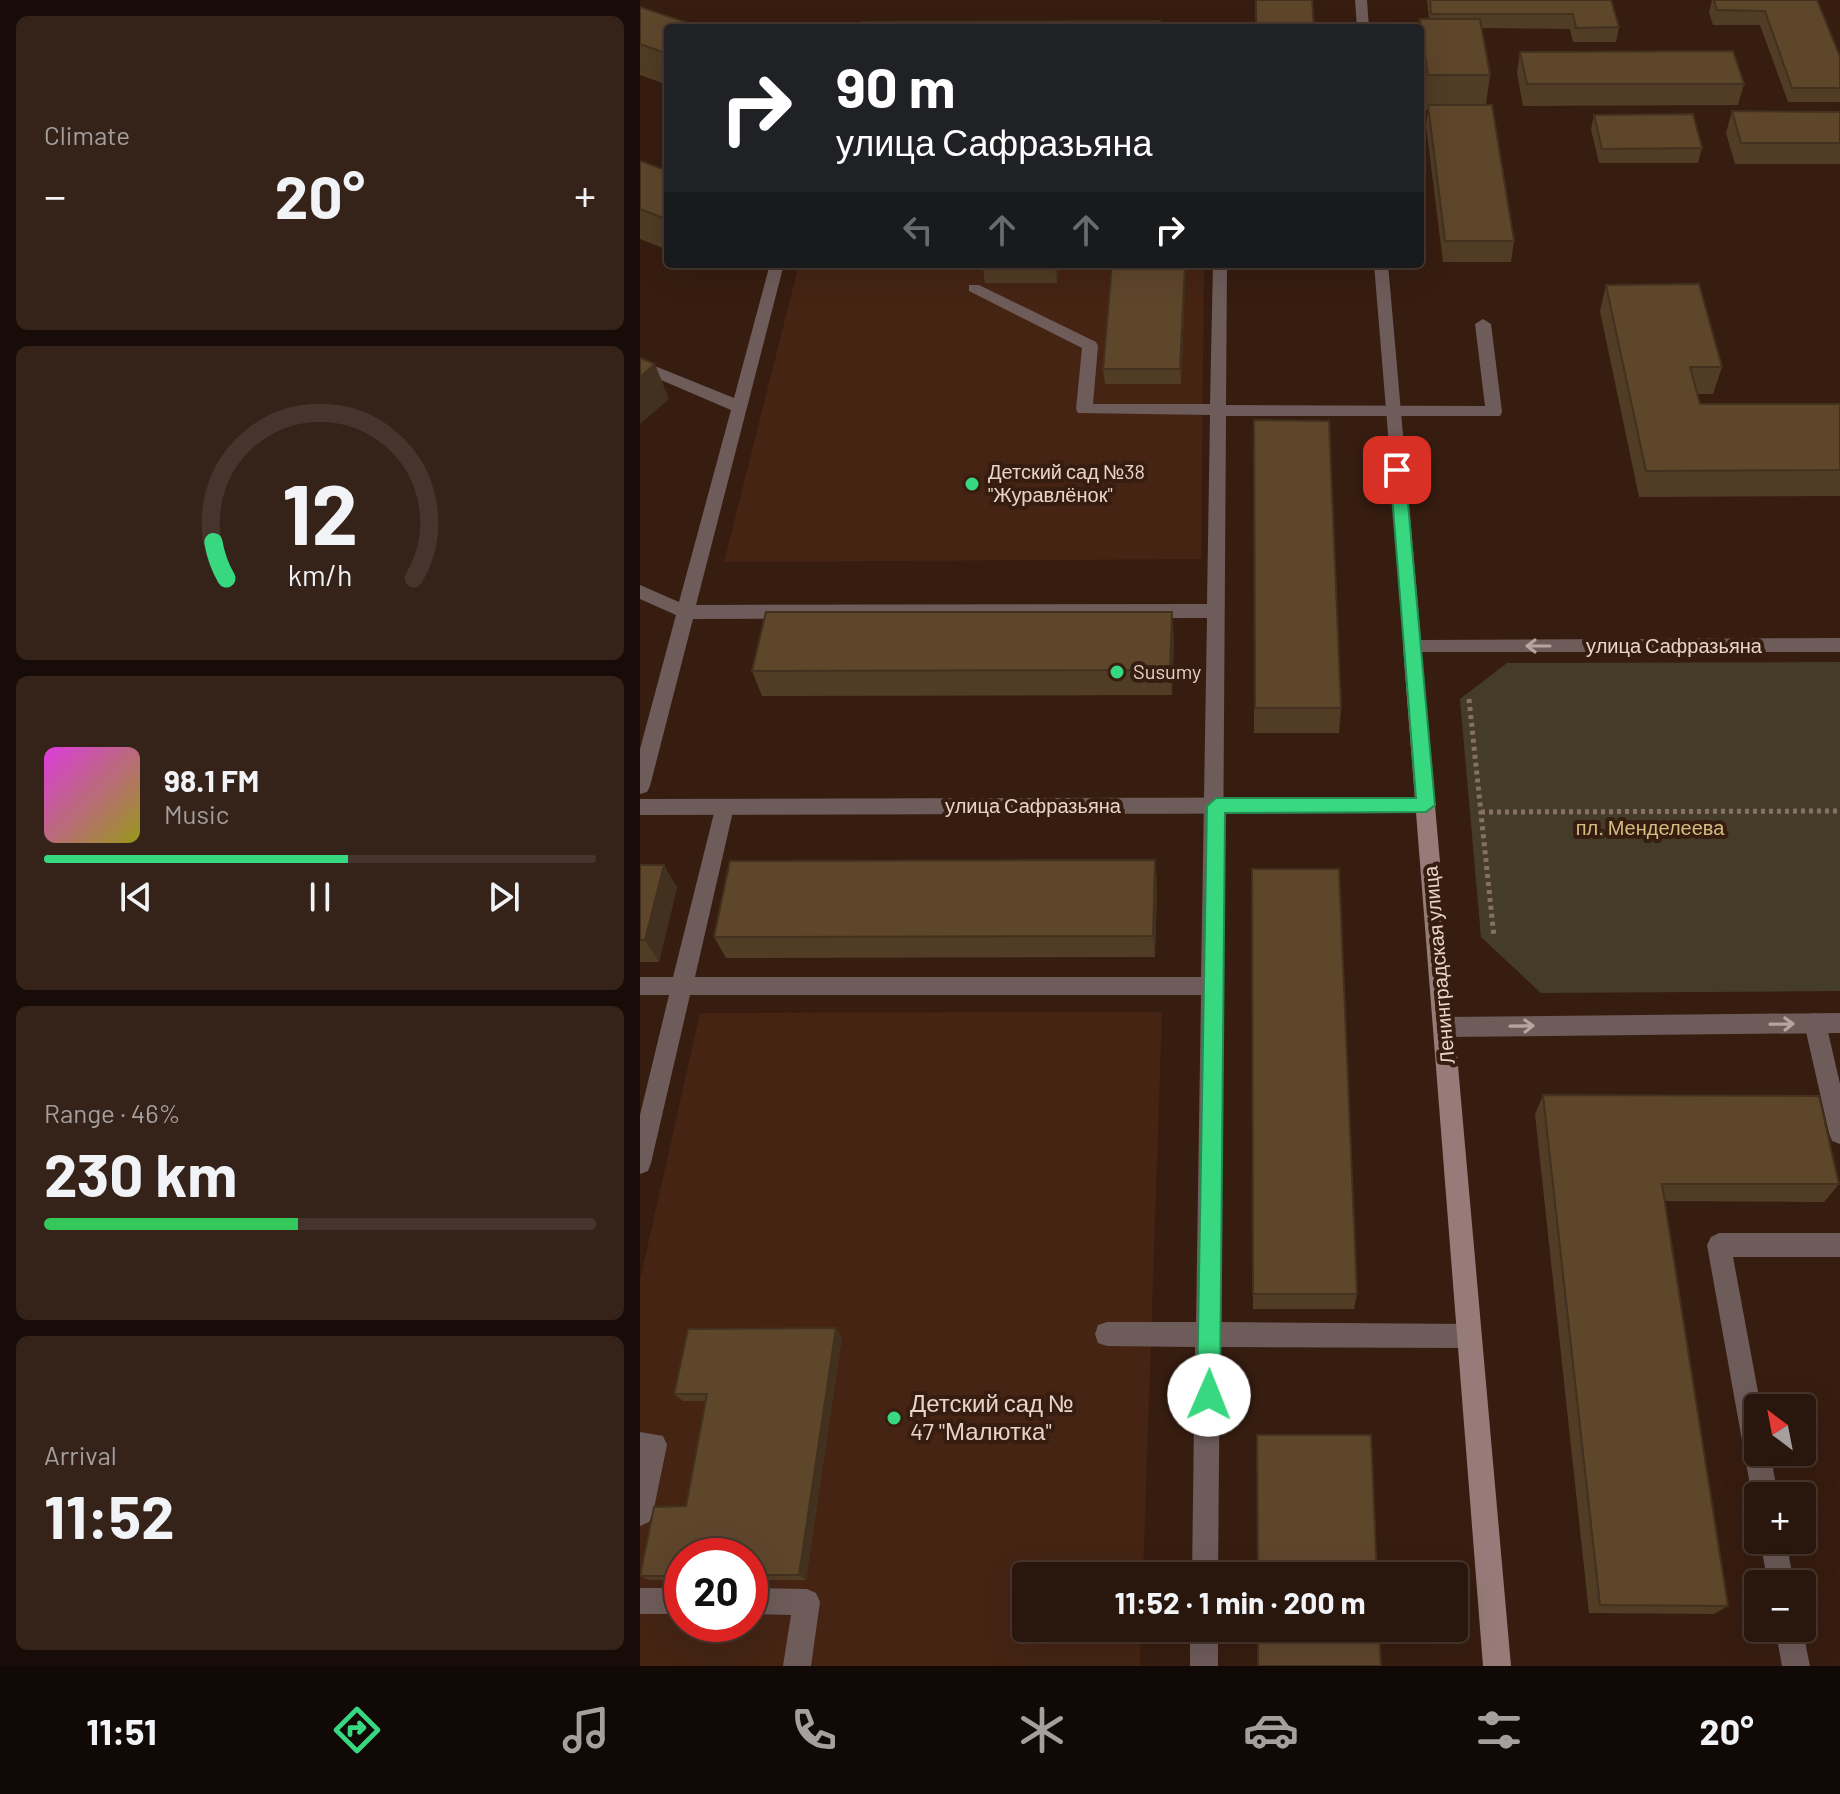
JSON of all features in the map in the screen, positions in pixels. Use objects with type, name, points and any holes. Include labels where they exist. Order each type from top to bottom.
[{"type":"street","points":[[1361,0],[1363,24]]},
{"type":"street","points":[[640,786],[776,268]]},
{"type":"street","points":[[1205,1562],[1220,268]]},
{"type":"street","name":"Ленинградская улица","points":[[1381,268],[1497,1666]]},
{"type":"street","points":[[974,288],[1090,346],[1084,409],[1494,412],[1483,324]]},
{"type":"street","points":[[640,365],[739,407]]},
{"type":"street","points":[[640,592],[685,612],[1217,611]]},
{"type":"street","name":"улица Сафразьяна","points":[[1412,647],[1840,645]]},
{"type":"street","name":"улица Сафразьяна","points":[[640,807],[1426,805]]},
{"type":"street","points":[[640,1163],[643,1136],[724,807]]},
{"type":"street","points":[[640,986],[1213,986]]},
{"type":"street","points":[[1815,1023],[1840,1133]]},
{"type":"street","points":[[1444,1027],[1840,1023]]},
{"type":"street","points":[[1762,1482],[1719,1245],[1840,1245]]},
{"type":"street","points":[[1107,1334],[1470,1336]]},
{"type":"street","points":[[640,1445],[654,1445],[640,1513]]},
{"type":"street","points":[[640,1601],[664,1601]]},
{"type":"street","points":[[768,1601],[807,1602],[797,1666]]},
{"type":"street","points":[[1204,1642],[1204,1666]]},
{"type":"street","points":[[1792,1642],[1796,1666]]},
{"type":"path","points":[[1469,699],[1494,937]]},
{"type":"path","points":[[1481,812],[1840,811]]},
{"type":"shaded area","name":"Детский сад №38 \"Журавлёнок\"","points":[[798,268],[1204,268],[1201,559],[724,562]]},
{"type":"shaded area","name":"Детский сад № 47 \"Малютка\"","points":[[1162,1012],[1143,1562],[1012,1562],[1012,1642],[1141,1642],[1140,1666],[640,1666],[640,1280],[700,1013]]},
{"type":"green space","name":"пл. Менделеева","points":[[1840,662],[1840,991],[1541,993],[1481,937],[1460,699],[1507,663]]},
{"type":"building","points":[[1256,0],[1312,0],[1314,24],[1256,24]]},
{"type":"building","points":[[1430,0],[1611,0],[1619,27],[1576,28],[1573,14],[1431,14]]},
{"type":"building","points":[[1714,0],[1817,0],[1840,57],[1840,88],[1792,88],[1765,11],[1717,10]]},
{"type":"building","points":[[640,7],[691,24],[664,24],[664,53],[640,44]]},
{"type":"building","points":[[1420,19],[1480,19],[1490,75],[1428,75],[1424,24],[1421,24]]},
{"type":"building","points":[[1160,21],[1160,24],[861,24]]},
{"type":"building","points":[[1733,51],[1744,84],[1527,84],[1520,52]]},
{"type":"building","points":[[1428,105],[1492,105],[1514,241],[1445,241]]},
{"type":"building","points":[[1732,111],[1840,112],[1840,143],[1741,143]]},
{"type":"building","points":[[1693,114],[1702,148],[1602,149],[1594,115]]},
{"type":"building","points":[[640,161],[664,170],[664,218],[640,209]]},
{"type":"building","points":[[983,268],[1055,268],[1055,269]]},
{"type":"building","points":[[1112,268],[1185,268],[1180,369],[1103,369]]},
{"type":"building","points":[[1699,284],[1722,367],[1690,367],[1700,404],[1840,404],[1840,470],[1646,471],[1606,285]]},
{"type":"building","points":[[640,358],[655,364],[640,377]]},
{"type":"building","points":[[1254,420],[1329,421],[1341,708],[1255,708]]},
{"type":"building","points":[[766,612],[1172,612],[1170,670],[752,671]]},
{"type":"building","points":[[1155,860],[1153,936],[714,937],[730,861]]},
{"type":"building","points":[[640,865],[664,865],[645,940],[640,940]]},
{"type":"building","points":[[1252,869],[1339,869],[1357,1294],[1253,1294]]},
{"type":"building","points":[[1543,1095],[1819,1096],[1839,1184],[1662,1184],[1728,1606],[1600,1605]]},
{"type":"building","points":[[836,1328],[799,1575],[768,1575],[768,1538],[664,1538],[664,1576],[640,1576],[654,1507],[686,1506],[707,1394],[674,1394],[688,1329]]},
{"type":"building","points":[[1257,1435],[1371,1435],[1376,1562],[1258,1562]]},
{"type":"building","points":[[1258,1642],[1380,1642],[1381,1666],[1258,1666]]},
{"type":"place","name":"Детский сад №38 \"Журавлёнок\"","points":[[972,484]]},
{"type":"place","name":"Susumy","points":[[1117,672]]},
{"type":"place","name":"Детский сад № 47 \"Малютка\"","points":[[894,1418]]},
{"type":"route","points":[[1209,1395],[1216,806],[1426,805],[1397,470]]}]
